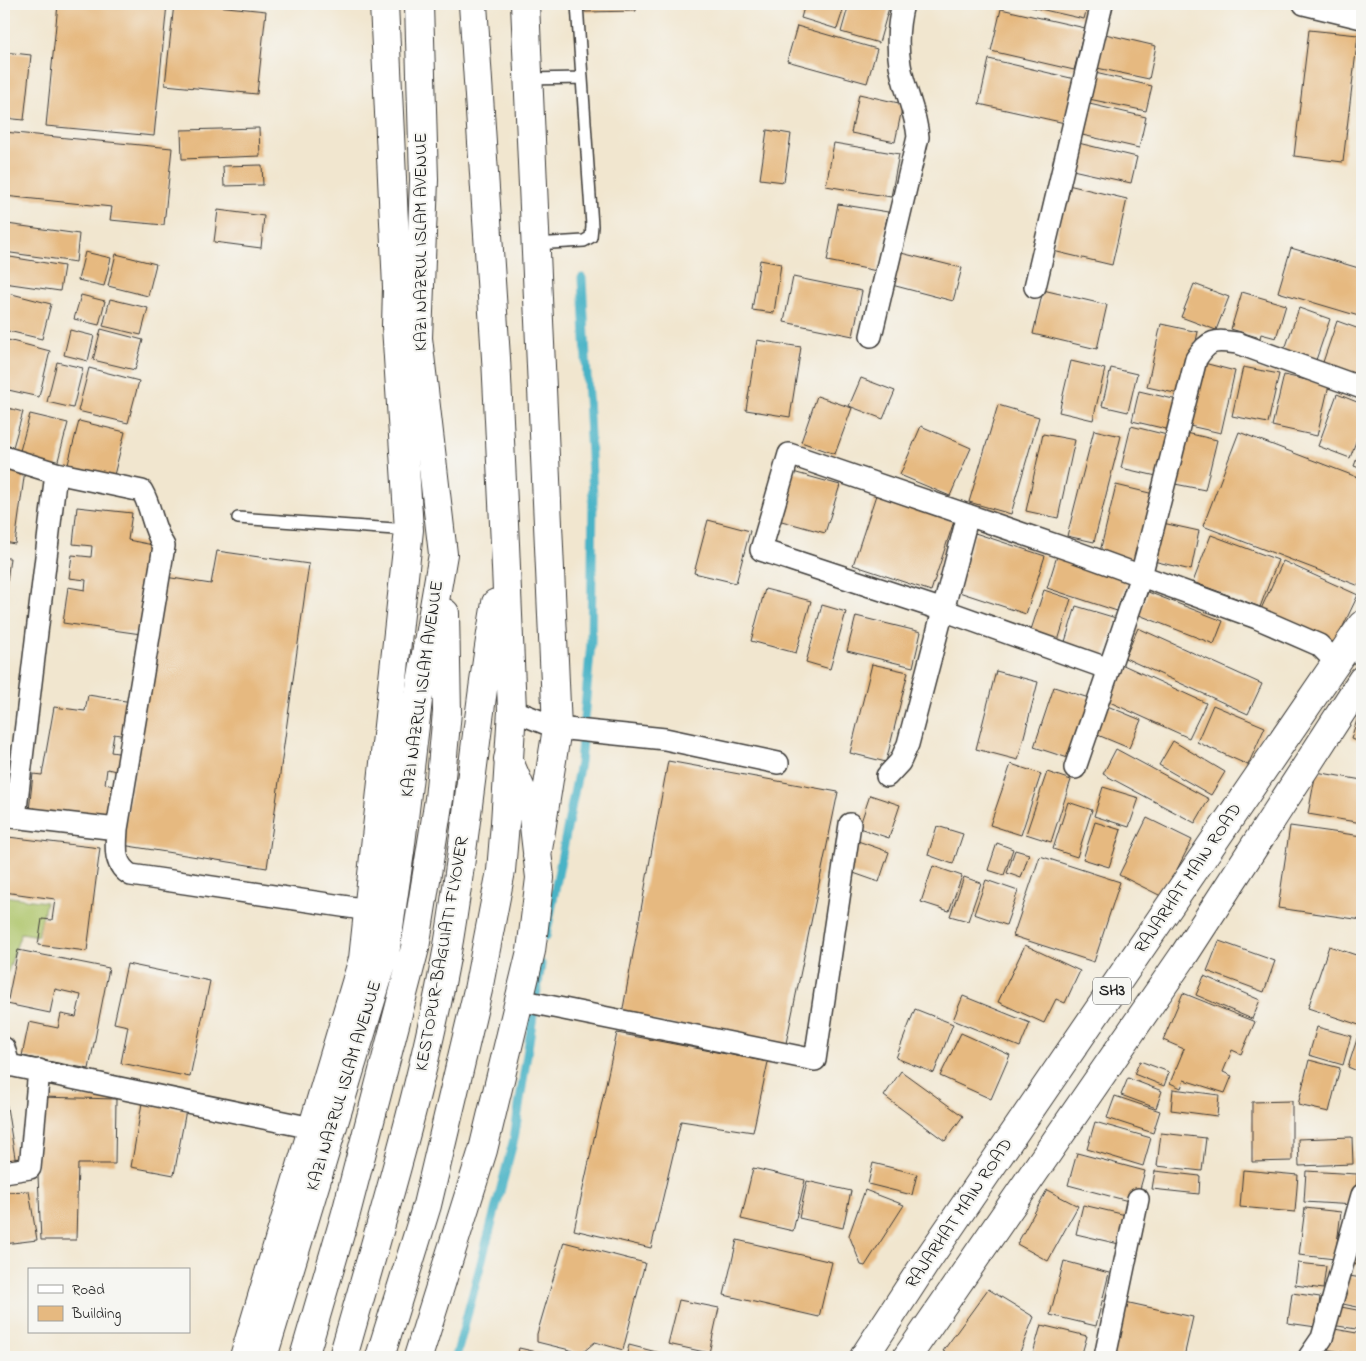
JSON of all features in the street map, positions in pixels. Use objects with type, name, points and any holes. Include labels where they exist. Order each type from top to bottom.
[{"type":"main road","points":[[244,1357],[363,959],[409,530],[396,326],[398,287],[384,4]]},
{"type":"main road","name":"KAZI NAZRUL ISLAM AVENUE","points":[[262,1357],[385,954],[400,852],[418,700],[443,554],[418,338],[424,180],[419,4]]},
{"type":"main road","points":[[380,1357],[427,1205],[480,982],[500,871],[512,710],[496,358],[473,4]]},
{"type":"main road","points":[[525,4],[557,728],[537,856]]},
{"type":"main road","name":"KESTOPUR-BAGUIATI FLYOVER","points":[[343,1357],[418,1092],[446,954],[461,864],[481,690],[505,544]]},
{"type":"main road","name":"KESTOPUR-BAGUIATI FLYOVER","points":[[304,1357],[386,1063],[415,948],[439,799],[447,712],[443,554]]},
{"type":"main road","name":"RAJARHAT MAIN ROAD","points":[[864,1357],[926,1262],[1362,625]]},
{"type":"main road","name":"RAJARHAT MAIN ROAD","points":[[907,1357],[1184,955],[1362,680]]},
{"type":"main road","points":[[418,1357],[483,1150],[532,951],[540,878],[533,817],[508,759]]},
{"type":"street","points":[[871,336],[918,137],[916,118],[900,66],[899,38],[903,4]]},
{"type":"street","points":[[1035,287],[1102,4]]},
{"type":"street","points":[[1304,4],[1362,18]]},
{"type":"street","points":[[1075,768],[1141,576],[1196,359],[1204,347],[1216,340],[1237,343],[1362,388]]},
{"type":"street","points":[[1109,669],[943,610],[762,550],[789,454],[968,515],[1257,618],[1319,645],[1337,663]]},
{"type":"street","points":[[4,457],[56,473],[142,490],[148,502],[156,533],[164,546],[117,828],[117,860],[122,870],[130,874],[369,910]]},
{"type":"street","points":[[56,473],[9,816],[117,828]]},
{"type":"street","points":[[887,776],[900,762],[908,744],[968,515]]},
{"type":"street","points":[[512,710],[557,728],[665,740],[778,763]]},
{"type":"street","points":[[520,1000],[815,1060],[850,824]]},
{"type":"street","points":[[4,1048],[9,1065],[312,1128]]},
{"type":"street","points":[[4,1172],[30,1168],[39,1070]]},
{"type":"street","points":[[1309,1357],[1322,1338],[1362,1194]]},
{"type":"street","points":[[1105,1357],[1138,1199]]},
{"type":"lane","points":[[535,244],[584,241],[591,237],[592,226],[577,4]]},
{"type":"lane","points":[[528,79],[582,78]]},
{"type":"lane","points":[[238,518],[409,530]]},
{"type":"green space","points":[[4,896],[46,902],[38,936],[21,933],[8,972],[4,972]]},
{"type":"building","points":[[58,4],[167,4],[154,136],[46,126]]},
{"type":"building","points":[[174,4],[197,4],[266,11],[257,94],[165,85]]},
{"type":"building","points":[[585,4],[636,4],[636,11],[585,12]]},
{"type":"building","points":[[805,4],[845,4],[837,29],[801,18]]},
{"type":"building","points":[[849,4],[890,4],[879,43],[841,32]]},
{"type":"building","points":[[1032,4],[1088,4],[1084,19],[1031,7]]},
{"type":"building","points":[[1001,9],[1085,28],[1074,70],[991,51]]},
{"type":"building","points":[[797,26],[877,49],[867,83],[787,61]]},
{"type":"building","points":[[1309,30],[1358,35],[1343,162],[1294,156]]},
{"type":"building","points":[[1105,34],[1156,46],[1149,79],[1097,68]]},
{"type":"building","points":[[4,52],[31,55],[24,120],[4,118]]},
{"type":"building","points":[[989,59],[1075,79],[1065,123],[979,104]]},
{"type":"building","points":[[1095,73],[1152,86],[1146,111],[1089,99]]},
{"type":"building","points":[[859,94],[903,104],[895,142],[851,133]]},
{"type":"building","points":[[1085,103],[1146,117],[1139,148],[1078,134]]},
{"type":"building","points":[[1362,106],[1362,126],[1359,125]]},
{"type":"building","points":[[259,128],[260,156],[182,159],[181,130]]},
{"type":"building","points":[[767,130],[791,134],[784,182],[760,179]]},
{"type":"building","points":[[4,132],[172,148],[164,225],[110,220],[112,207],[4,196],[7,175],[4,174]]},
{"type":"building","points":[[1074,142],[1137,157],[1131,183],[1068,169]]},
{"type":"building","points":[[834,143],[899,154],[891,197],[826,186]]},
{"type":"building","points":[[262,165],[263,185],[224,186],[223,166]]},
{"type":"building","points":[[1068,185],[1127,199],[1112,265],[1053,251]]},
{"type":"building","points":[[838,204],[888,212],[877,271],[827,261]]},
{"type":"building","points":[[218,210],[264,216],[261,248],[214,242]]},
{"type":"building","points":[[7,224],[79,234],[76,262],[4,252]]},
{"type":"building","points":[[1291,248],[1362,269],[1362,317],[1278,292]]},
{"type":"building","points":[[85,252],[111,258],[104,286],[78,280]]},
{"type":"building","points":[[897,252],[962,268],[953,301],[888,284]]},
{"type":"building","points":[[116,254],[156,264],[148,296],[108,286]]},
{"type":"building","points":[[4,256],[64,266],[60,291],[4,283]]},
{"type":"building","points":[[760,260],[781,264],[774,313],[752,310]]},
{"type":"building","points":[[793,277],[862,291],[853,336],[784,322]]},
{"type":"building","points":[[1194,284],[1229,297],[1216,330],[1181,317]]},
{"type":"building","points":[[1043,290],[1107,305],[1097,349],[1033,334]]},
{"type":"building","points":[[4,292],[51,304],[42,339],[4,330]]},
{"type":"building","points":[[1242,292],[1286,305],[1276,338],[1261,334],[1260,338],[1231,329]]},
{"type":"building","points":[[81,295],[105,301],[99,325],[74,319]]},
{"type":"building","points":[[110,299],[148,308],[141,335],[103,326]]},
{"type":"building","points":[[1299,308],[1330,319],[1315,363],[1284,352]]},
{"type":"building","points":[[1337,321],[1362,330],[1362,360],[1356,379],[1321,368]]},
{"type":"building","points":[[1161,324],[1198,332],[1184,395],[1147,387]]},
{"type":"building","points":[[101,329],[143,340],[135,370],[93,360]]},
{"type":"building","points":[[70,330],[94,336],[88,361],[64,355]]},
{"type":"building","points":[[4,339],[50,351],[39,397],[4,389]]},
{"type":"building","points":[[757,340],[801,347],[790,417],[746,410]]},
{"type":"building","points":[[1071,361],[1105,369],[1093,420],[1059,412]]},
{"type":"building","points":[[57,362],[83,368],[73,408],[47,402]]},
{"type":"building","points":[[1200,362],[1235,371],[1221,433],[1185,425]]},
{"type":"building","points":[[1243,367],[1279,374],[1268,423],[1232,416]]},
{"type":"building","points":[[89,368],[139,381],[128,423],[78,411]]},
{"type":"building","points":[[1111,368],[1137,374],[1128,412],[1102,406]]},
{"type":"building","points":[[1284,375],[1329,385],[1317,436],[1272,426]]},
{"type":"building","points":[[861,378],[895,391],[883,419],[849,406]]},
{"type":"building","points":[[1139,391],[1182,401],[1175,431],[1132,421]]},
{"type":"building","points":[[1337,394],[1362,404],[1362,425],[1350,458],[1318,446]]},
{"type":"building","points":[[817,396],[852,408],[835,454],[801,442]]},
{"type":"building","points":[[998,405],[1039,417],[1011,514],[969,502]]},
{"type":"building","points":[[4,407],[23,412],[13,447],[4,445]]},
{"type":"building","points":[[30,414],[68,423],[56,468],[18,458]]},
{"type":"building","points":[[79,421],[125,432],[113,479],[67,468]]},
{"type":"building","points":[[921,426],[971,448],[950,496],[900,475]]},
{"type":"building","points":[[1131,426],[1171,436],[1161,477],[1121,468]]},
{"type":"building","points":[[1094,430],[1121,436],[1094,542],[1067,536]]},
{"type":"building","points":[[1182,432],[1217,440],[1205,490],[1170,483]]},
{"type":"building","points":[[1239,432],[1362,479],[1362,587],[1203,526]]},
{"type":"building","points":[[1043,434],[1075,440],[1058,518],[1026,511]]},
{"type":"building","points":[[1362,445],[1362,469],[1354,466]]},
{"type":"building","points":[[4,467],[25,470],[15,544],[4,542]]},
{"type":"building","points":[[793,472],[840,485],[825,533],[778,520]]},
{"type":"building","points":[[1116,485],[1158,495],[1142,566],[1099,556]]},
{"type":"building","points":[[876,495],[954,521],[931,591],[853,565]]},
{"type":"building","points":[[77,507],[132,513],[128,540],[158,546],[141,634],[63,623],[68,587],[85,590],[86,580],[69,578],[72,555],[91,557],[92,546],[73,544]]},
{"type":"building","points":[[708,520],[750,531],[736,583],[694,573]]},
{"type":"building","points":[[1158,522],[1199,531],[1191,570],[1149,560]]},
{"type":"building","points":[[975,533],[1045,556],[1026,614],[956,591]]},
{"type":"building","points":[[1211,535],[1278,560],[1260,607],[1193,582]]},
{"type":"building","points":[[217,551],[309,564],[267,868],[122,845],[165,577],[211,584]]},
{"type":"building","points":[[1057,556],[1128,579],[1117,611],[1047,588]]},
{"type":"building","points":[[4,558],[10,558],[5,598],[4,598]]},
{"type":"building","points":[[1283,561],[1358,595],[1335,643],[1261,609]]},
{"type":"building","points":[[765,589],[811,601],[796,653],[751,641]]},
{"type":"building","points":[[1044,590],[1071,599],[1057,644],[1029,636]]},
{"type":"building","points":[[1148,592],[1223,621],[1214,644],[1139,615]]},
{"type":"building","points":[[822,605],[846,612],[830,669],[806,662]]},
{"type":"building","points":[[1076,606],[1116,618],[1104,657],[1064,645]]},
{"type":"building","points":[[856,616],[921,632],[913,667],[847,651]]},
{"type":"building","points":[[1138,628],[1262,684],[1248,714],[1125,658]]},
{"type":"building","points":[[1119,663],[1206,703],[1189,738],[1103,699]]},
{"type":"building","points":[[872,664],[908,672],[886,762],[850,753]]},
{"type":"building","points":[[996,671],[1038,682],[1018,760],[976,749]]},
{"type":"building","points":[[1054,687],[1092,699],[1071,759],[1034,747]]},
{"type":"building","points":[[88,695],[132,702],[126,736],[114,734],[111,752],[124,754],[121,772],[107,769],[105,784],[118,787],[112,825],[29,811],[33,774],[42,775],[54,707],[85,711]]},
{"type":"building","points":[[1362,704],[1362,742],[1351,739]]},
{"type":"building","points":[[1105,705],[1141,720],[1129,748],[1093,733]]},
{"type":"building","points":[[1213,705],[1265,727],[1248,765],[1197,742]]},
{"type":"building","points":[[1173,741],[1225,772],[1211,795],[1159,765]]},
{"type":"building","points":[[1116,749],[1209,799],[1195,823],[1103,774]]},
{"type":"building","points":[[668,761],[838,792],[785,1048],[622,1014]]},
{"type":"building","points":[[1011,764],[1041,774],[1021,835],[990,825]]},
{"type":"building","points":[[1047,772],[1071,780],[1051,842],[1026,834]]},
{"type":"building","points":[[1316,772],[1362,780],[1362,823],[1308,814]]},
{"type":"building","points":[[1103,787],[1139,798],[1129,827],[1094,816]]},
{"type":"building","points":[[870,795],[900,805],[889,838],[859,828]]},
{"type":"building","points":[[1068,802],[1092,810],[1077,857],[1053,849]]},
{"type":"building","points":[[1147,818],[1192,840],[1163,897],[1119,875]]},
{"type":"building","points":[[1095,822],[1121,830],[1109,867],[1083,859]]},
{"type":"building","points":[[937,826],[963,834],[953,864],[928,855]]},
{"type":"building","points":[[1290,826],[1362,836],[1362,920],[1278,908]]},
{"type":"building","points":[[8,837],[100,848],[87,951],[38,945],[42,919],[52,920],[55,899],[4,892]]},
{"type":"building","points":[[855,840],[889,852],[879,882],[845,870]]},
{"type":"building","points":[[997,843],[1013,849],[1004,875],[988,870]]},
{"type":"building","points":[[1015,850],[1029,854],[1021,878],[1007,873]]},
{"type":"building","points":[[1040,856],[1120,882],[1094,962],[1013,936]]},
{"type":"building","points":[[933,866],[962,876],[949,911],[921,902]]},
{"type":"building","points":[[964,877],[981,883],[968,921],[950,916]]},
{"type":"building","points":[[986,880],[1018,891],[1006,925],[974,914]]},
{"type":"building","points":[[1219,941],[1275,961],[1264,992],[1207,971]]},
{"type":"building","points":[[1025,945],[1080,971],[1065,1003],[1056,999],[1044,1023],[998,1002]]},
{"type":"building","points":[[1329,946],[1362,957],[1362,1026],[1308,1008]]},
{"type":"building","points":[[18,950],[109,968],[89,1069],[22,1056],[29,1022],[58,1028],[61,1014],[76,1017],[81,995],[55,989],[50,1013],[7,1004]]},
{"type":"building","points":[[127,964],[210,981],[190,1077],[121,1063],[128,1026],[114,1023]]},
{"type":"building","points":[[1204,976],[1260,1000],[1252,1019],[1196,995]]},
{"type":"building","points":[[1183,993],[1255,1022],[1241,1054],[1232,1050],[1223,1072],[1232,1076],[1225,1093],[1184,1080],[1181,1088],[1170,1083],[1184,1049],[1163,1040]]},
{"type":"building","points":[[963,996],[1030,1023],[1020,1047],[953,1020]]},
{"type":"building","points":[[915,1009],[953,1024],[934,1073],[896,1058]]},
{"type":"building","points":[[1317,1027],[1351,1036],[1343,1065],[1309,1055]]},
{"type":"building","points":[[617,1033],[768,1062],[753,1132],[681,1121],[651,1248],[574,1230]]},
{"type":"building","points":[[961,1033],[1010,1055],[991,1099],[940,1076]]},
{"type":"building","points":[[1359,1033],[1362,1033],[1362,1073],[1348,1067]]},
{"type":"building","points":[[1309,1060],[1340,1068],[1329,1112],[1298,1105]]},
{"type":"building","points":[[1140,1061],[1169,1072],[1164,1086],[1134,1074]]},
{"type":"building","points":[[901,1071],[963,1116],[945,1141],[884,1096]]},
{"type":"building","points":[[1128,1078],[1162,1091],[1156,1108],[1121,1095]]},
{"type":"building","points":[[1173,1089],[1219,1095],[1217,1116],[1171,1110]]},
{"type":"building","points":[[1115,1096],[1160,1111],[1153,1133],[1107,1118]]},
{"type":"building","points":[[41,1097],[116,1099],[115,1164],[78,1164],[76,1240],[41,1240],[37,1154]]},
{"type":"building","points":[[4,1101],[6,1101],[16,1164],[4,1166]]},
{"type":"building","points":[[1292,1101],[1292,1161],[1252,1162],[1252,1102]]},
{"type":"building","points":[[142,1103],[186,1110],[174,1175],[131,1167]]},
{"type":"building","points":[[1095,1122],[1151,1138],[1143,1166],[1087,1149]]},
{"type":"building","points":[[1161,1133],[1206,1138],[1202,1171],[1157,1166]]},
{"type":"building","points":[[1352,1137],[1353,1164],[1299,1166],[1298,1139]]},
{"type":"building","points":[[1077,1153],[1145,1171],[1136,1203],[1068,1185]]},
{"type":"building","points":[[873,1163],[917,1174],[912,1195],[868,1184]]},
{"type":"building","points":[[753,1168],[805,1180],[793,1231],[741,1219]]},
{"type":"building","points":[[1243,1170],[1298,1175],[1295,1212],[1240,1207]]},
{"type":"building","points":[[1155,1171],[1200,1176],[1199,1194],[1152,1189]]},
{"type":"building","points":[[1306,1171],[1357,1174],[1355,1205],[1304,1202]]},
{"type":"building","points":[[807,1181],[851,1191],[843,1228],[799,1218]]},
{"type":"building","points":[[865,1190],[904,1205],[865,1266],[861,1265],[849,1235]]},
{"type":"building","points":[[1047,1190],[1078,1206],[1048,1261],[1017,1244]]},
{"type":"building","points":[[29,1191],[37,1240],[4,1244],[4,1192]]},
{"type":"building","points":[[1083,1205],[1126,1215],[1119,1244],[1076,1234]]},
{"type":"building","points":[[1305,1208],[1341,1212],[1335,1259],[1299,1255]]},
{"type":"building","points":[[1362,1218],[1362,1266],[1347,1263]]},
{"type":"building","points":[[737,1240],[832,1262],[819,1317],[724,1295]]},
{"type":"building","points":[[564,1242],[645,1263],[623,1350],[595,1342],[582,1353],[537,1342],[537,1334]]},
{"type":"building","points":[[1064,1261],[1109,1273],[1096,1326],[1050,1315]]},
{"type":"building","points":[[1298,1263],[1326,1266],[1323,1289],[1295,1285]]},
{"type":"building","points":[[1349,1276],[1362,1278],[1362,1308],[1343,1304]]},
{"type":"building","points":[[988,1289],[1034,1317],[1018,1357],[955,1357],[943,1351]]},
{"type":"building","points":[[1292,1293],[1320,1297],[1316,1327],[1288,1323]]},
{"type":"building","points":[[679,1300],[719,1308],[709,1353],[668,1344]]},
{"type":"building","points":[[1125,1302],[1193,1317],[1184,1357],[1112,1357]]},
{"type":"building","points":[[1336,1306],[1362,1311],[1362,1330],[1332,1325]]},
{"type":"building","points":[[1041,1325],[1087,1336],[1081,1357],[1032,1357]]},
{"type":"building","points":[[1329,1328],[1362,1334],[1361,1356],[1325,1349]]},
{"type":"building","points":[[629,1345],[676,1357],[626,1357]]},
{"type":"building","points":[[519,1348],[555,1356],[555,1357],[517,1357]]},
{"type":"building","points":[[1319,1351],[1339,1357],[1318,1357]]},
{"type":"waterway","points":[[546,936],[580,763],[591,643],[593,496],[582,278]]},
{"type":"waterway","points":[[456,1357],[514,1139],[541,964]]}]
